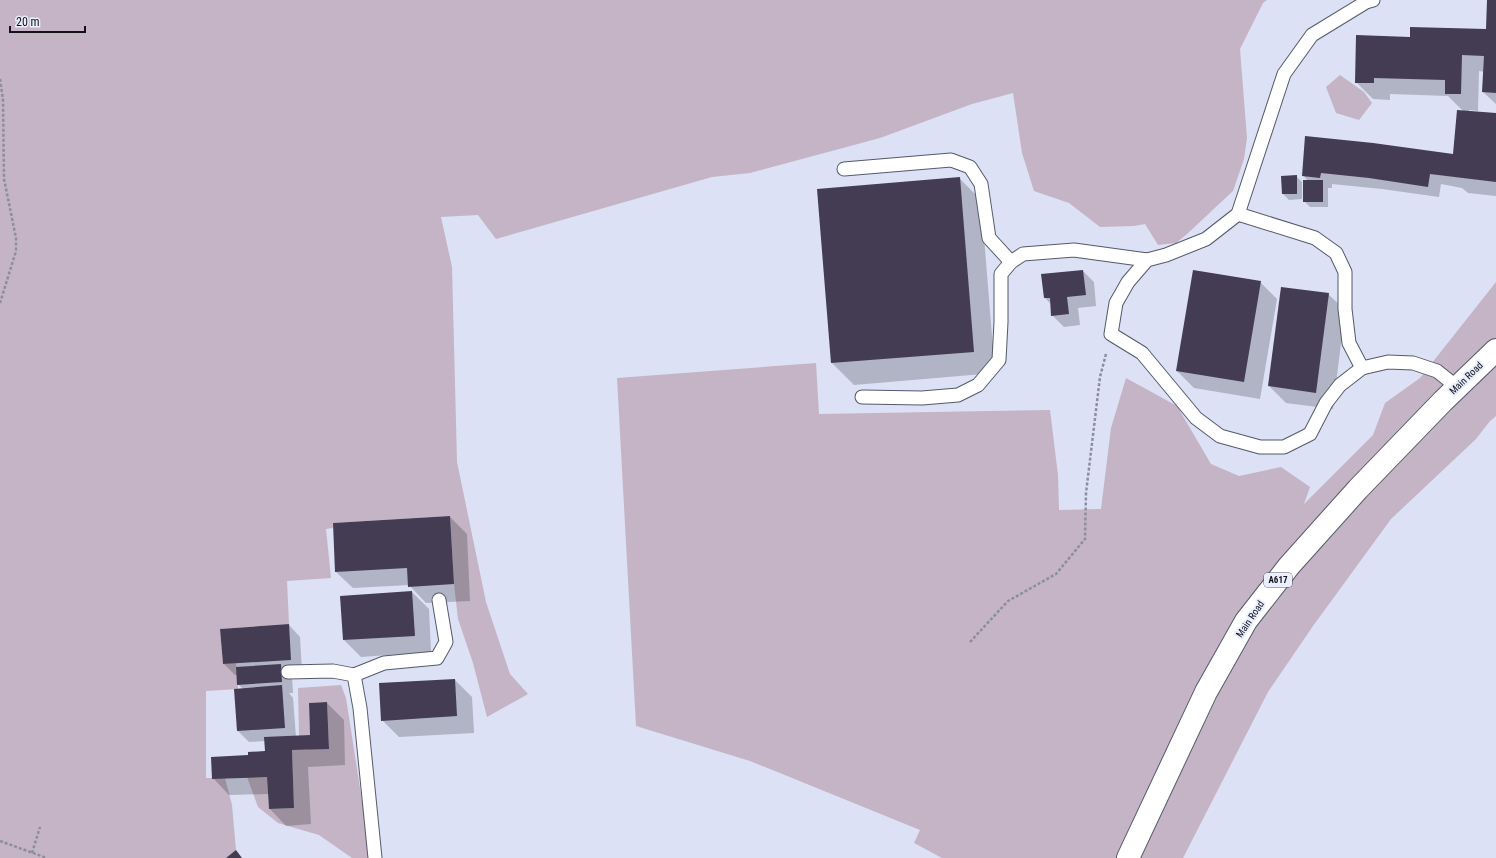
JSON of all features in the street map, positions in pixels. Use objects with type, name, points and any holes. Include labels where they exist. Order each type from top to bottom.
[{"type":"highway","name":"Main Road","points":[[1128,858],[1206,692],[1246,621],[1289,566],[1358,489],[1457,387],[1496,350]]},
{"type":"lane","points":[[862,397],[922,398],[958,396],[978,385],[999,360],[1001,274],[1011,262],[1023,254],[1074,250],[1147,260],[1166,255],[1206,239],[1238,214],[1284,74],[1312,35],[1366,2],[1373,0]]},
{"type":"lane","points":[[844,169],[951,160],[970,167],[981,184],[989,238],[1011,262]]},
{"type":"lane","points":[[1238,214],[1315,238],[1336,253],[1345,272],[1345,309],[1349,343],[1362,368]]},
{"type":"lane","points":[[1147,260],[1128,282],[1116,303],[1111,334],[1142,353],[1196,418],[1220,436],[1260,447],[1284,447],[1310,434],[1326,403],[1340,385],[1362,368],[1388,362],[1413,363],[1437,371],[1457,387]]},
{"type":"lane","points":[[288,672],[333,671],[354,675],[384,663],[437,658],[446,642],[439,600]]},
{"type":"lane","points":[[354,675],[360,708],[375,858]]},
{"type":"path","points":[[0,79],[3,100],[4,179],[16,238],[16,251],[0,303]]},
{"type":"path","points":[[970,642],[1008,601],[1056,574],[1085,539],[1086,493],[1100,377],[1111,334]]},
{"type":"path","points":[[32,853],[40,827]]},
{"type":"path","points":[[0,841],[47,858]]},
{"type":"shaded area","points":[[0,0],[1267,0],[1263,3],[1240,49],[1247,138],[1244,159],[1233,191],[1176,243],[1158,245],[1145,224],[1134,226],[1100,227],[1069,203],[1034,191],[1022,153],[1013,93],[972,104],[880,138],[750,173],[712,177],[496,239],[478,215],[441,217],[452,267],[457,462],[486,602],[510,674],[528,694],[487,717],[473,663],[458,619],[454,584],[450,516],[333,523],[333,528],[326,529],[331,578],[287,581],[289,624],[220,629],[223,664],[236,663],[238,689],[206,691],[206,778],[225,778],[232,805],[236,850],[231,858],[0,858]]},
{"type":"shaded area","points":[[1340,75],[1364,92],[1372,103],[1359,120],[1336,113],[1326,87]]},
{"type":"shaded area","points":[[1496,282],[1496,416],[1490,421],[1476,439],[1391,519],[1313,626],[1268,692],[1183,858],[942,858],[914,843],[920,830],[750,761],[636,726],[617,378],[816,363],[819,414],[1050,410],[1058,475],[1059,510],[1101,509],[1111,428],[1126,378],[1177,406],[1211,464],[1239,476],[1281,467],[1310,487],[1304,504],[1373,435],[1385,403],[1420,378]]},
{"type":"shaded area","points":[[341,685],[346,698],[367,833],[368,858],[352,858],[319,835],[278,823],[258,807],[247,777],[267,777],[269,809],[294,808],[292,750],[307,750],[315,744],[329,747],[327,702],[309,703],[310,735],[299,736],[298,688]]},
{"type":"building","points":[[1487,0],[1496,0],[1496,93],[1482,92],[1484,56],[1462,55],[1461,94],[1445,94],[1445,80],[1374,78],[1374,83],[1355,83],[1356,35],[1410,37],[1410,27],[1486,29]]},
{"type":"building","points":[[1457,110],[1496,113],[1496,182],[1430,174],[1428,187],[1369,178],[1321,173],[1320,178],[1302,176],[1305,136],[1373,143],[1453,154]]},
{"type":"building","points":[[1297,175],[1297,194],[1282,194],[1281,176]]},
{"type":"building","points":[[960,177],[974,352],[831,363],[817,189]]},
{"type":"building","points":[[1303,180],[1323,180],[1323,202],[1303,202]]},
{"type":"building","points":[[1083,270],[1086,295],[1067,297],[1069,314],[1051,316],[1050,298],[1044,298],[1041,274]]},
{"type":"building","points":[[1193,270],[1261,281],[1244,382],[1176,371]]},
{"type":"building","points":[[1281,287],[1329,293],[1316,393],[1268,386]]},
{"type":"building","points":[[450,516],[454,584],[408,587],[407,568],[335,572],[333,523]]},
{"type":"building","points":[[412,591],[415,636],[343,640],[340,596]]},
{"type":"building","points":[[289,624],[291,660],[223,664],[220,629]]},
{"type":"building","points":[[281,664],[282,682],[237,685],[236,667]]},
{"type":"building","points":[[455,679],[457,716],[381,721],[379,683]]},
{"type":"building","points":[[282,685],[285,728],[237,731],[234,689]]},
{"type":"building","points":[[327,702],[329,749],[292,750],[294,808],[269,809],[267,777],[212,779],[211,757],[248,755],[248,752],[265,751],[264,737],[310,735],[309,703]]},
{"type":"building","points":[[236,850],[242,858],[226,858]]}]
